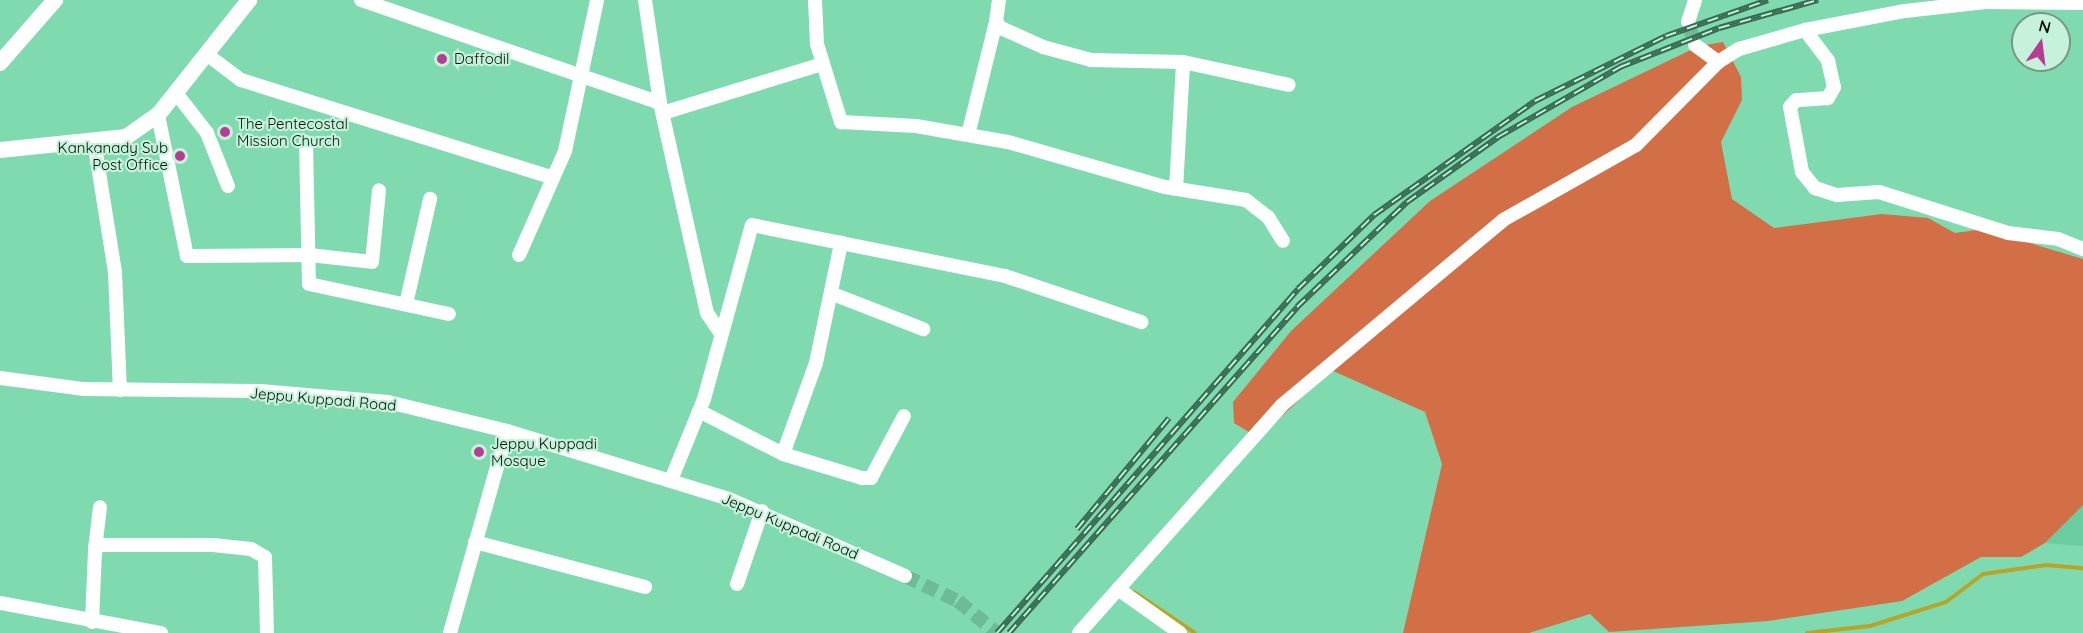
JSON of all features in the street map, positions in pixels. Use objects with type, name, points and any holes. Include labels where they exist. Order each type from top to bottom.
[{"type":"main road","points":[[0,63],[55,0]]},
{"type":"main road","points":[[0,150],[126,137],[158,115],[208,56],[249,0]]},
{"type":"street","points":[[360,0],[583,76],[663,108],[822,64]]},
{"type":"street","points":[[519,255],[553,178],[583,76],[597,0]]},
{"type":"street","points":[[645,0],[663,108],[707,313],[720,332]]},
{"type":"street","points":[[815,0],[822,64],[841,122],[968,135],[1176,189],[1246,201],[1268,217],[1282,241]]},
{"type":"street","points":[[968,135],[996,22],[999,0]]},
{"type":"street","points":[[1688,22],[1695,0]]},
{"type":"street","points":[[1079,633],[1282,405],[1351,344],[1503,220],[1636,145],[1718,62],[1739,49],[1805,30],[1985,2],[2083,3]]},
{"type":"street","points":[[996,22],[1043,47],[1091,60],[1183,62],[1289,86]]},
{"type":"street","points":[[1805,30],[1828,61],[1834,87],[1828,98],[1796,100],[1790,106],[1802,172],[1815,188],[1837,195],[1890,195],[2008,233],[2058,239],[2083,249]]},
{"type":"street","points":[[1695,45],[1718,62]]},
{"type":"street","points":[[208,56],[240,81],[553,178]]},
{"type":"street","points":[[1176,189],[1183,62]]},
{"type":"street","points":[[176,93],[207,133],[228,186]]},
{"type":"street","points":[[158,115],[187,256],[309,255],[372,262],[379,190]]},
{"type":"street","points":[[94,141],[115,272],[120,390]]},
{"type":"street","points":[[306,142],[309,284],[449,314]]},
{"type":"street","points":[[406,304],[430,199]]},
{"type":"street","points":[[670,480],[699,411],[752,225],[1005,276],[1141,322]]},
{"type":"street","points":[[783,454],[833,294],[841,243]]},
{"type":"street","points":[[833,294],[923,329]]},
{"type":"street","name":"Jeppu Kuppadi Road","points":[[0,378],[120,390],[260,391],[388,402],[507,431],[670,480],[762,511],[905,576]]},
{"type":"street","points":[[699,411],[783,454],[871,477],[904,416]]},
{"type":"street","points":[[450,633],[507,431]]},
{"type":"street","points":[[92,622],[95,549],[100,507]]},
{"type":"street","points":[[737,584],[762,511]]},
{"type":"street","points":[[475,542],[645,587]]},
{"type":"street","points":[[95,549],[251,549],[265,558],[267,633]]},
{"type":"street","points":[[1118,589],[1180,633]]},
{"type":"street","points":[[0,603],[152,632]]},
{"type":"shaded area","points":[[1723,42],[1741,77],[1742,100],[1721,142],[1732,199],[1774,228],[1882,214],[1928,218],[1955,233],[1983,229],[2083,259],[2083,505],[2045,543],[2021,557],[1981,557],[1902,601],[1768,621],[1609,632],[1590,614],[1529,633],[1403,633],[1442,464],[1425,412],[1331,370],[1259,438],[1234,423],[1233,402],[1291,331],[1430,201],[1572,107],[1699,46]]},
{"type":"shaded area","points":[[2083,505],[2083,546],[2045,543],[2079,508]]},
{"type":"waterway","points":[[1807,633],[1870,626],[1946,602],[1983,574],[2046,565],[2083,568]]},
{"type":"waterway","points":[[1134,592],[1195,633]]},
{"type":"tunnel","points":[[1688,22],[1695,45]]},
{"type":"tunnel","points":[[905,576],[958,601],[997,633]]},
{"type":"railway","points":[[997,633],[1298,289],[1374,215],[1535,101],[1666,36],[1768,0]]},
{"type":"railway","points":[[1009,633],[1297,307],[1407,202],[1498,137],[1620,67],[1719,28],[1818,0]]},
{"type":"railway","points":[[1077,529],[1169,418]]},
{"type":"place","name":"Daffodil","points":[[442,59]]},
{"type":"place","name":"The Pentecostal Mission Church","points":[[225,132]]},
{"type":"place","name":"Kankanady Sub Post Office","points":[[180,156]]},
{"type":"place","name":"Jeppu Kuppadi Mosque","points":[[479,452]]}]
